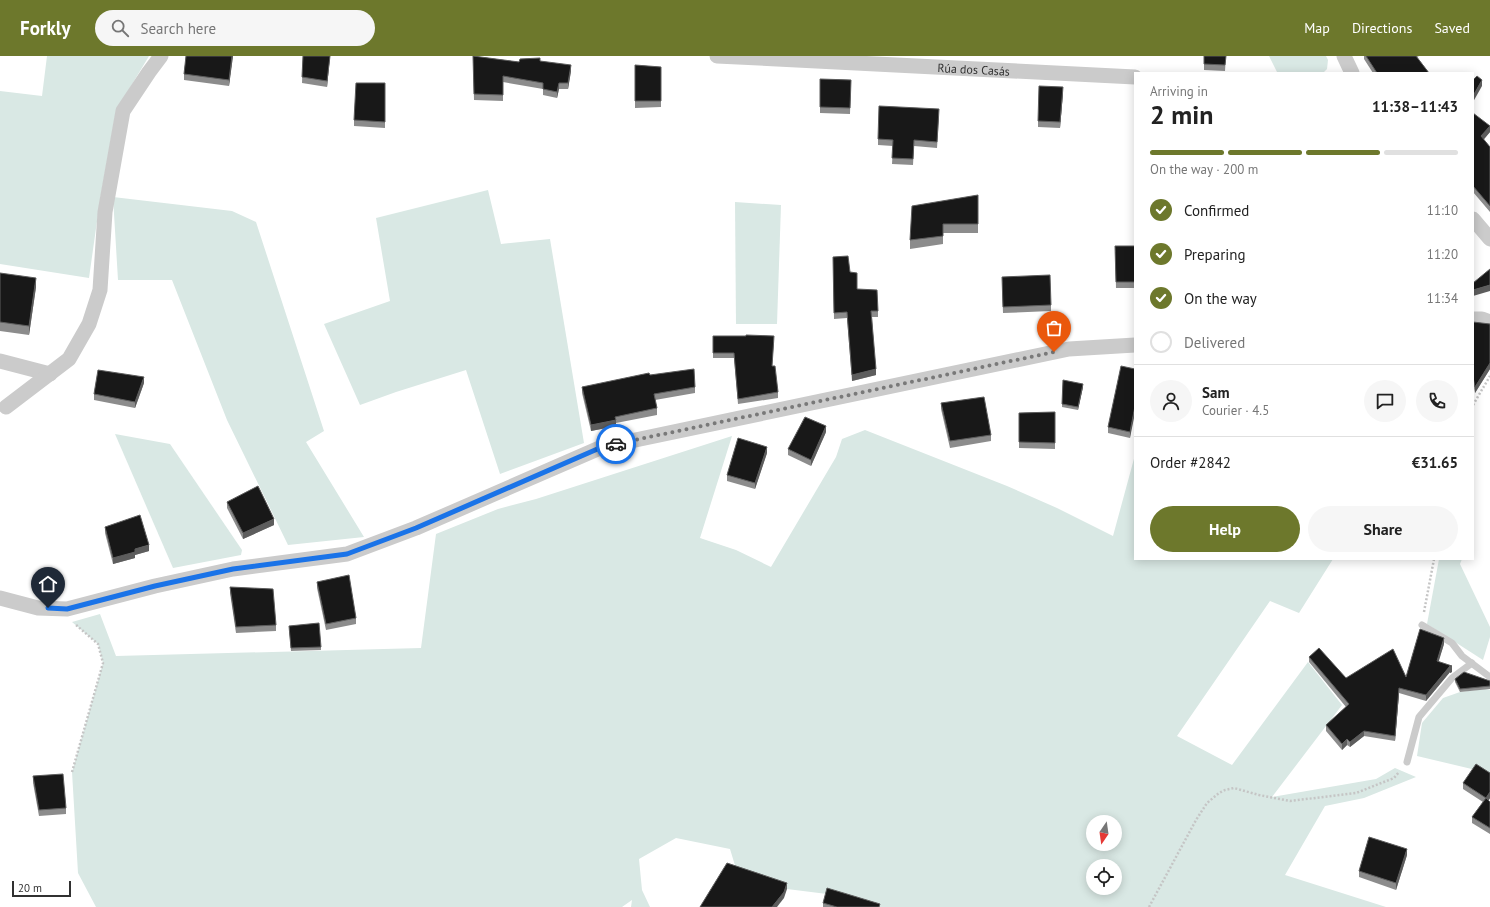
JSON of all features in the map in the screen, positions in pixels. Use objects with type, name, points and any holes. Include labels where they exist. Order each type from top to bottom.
[{"type":"street","points":[[6,407],[69,359],[89,324],[100,290],[105,212],[123,111],[161,56]]},
{"type":"street","name":"Rúa dos Casás","points":[[717,56],[1134,78]]},
{"type":"street","points":[[1344,56],[1352,72]]},
{"type":"street","points":[[1474,220],[1490,238]]},
{"type":"street","points":[[1474,319],[1482,319],[1490,322]]},
{"type":"street","points":[[0,598],[38,608],[67,609],[155,586],[233,569],[347,554],[416,528],[602,447],[1069,349],[1134,345]]},
{"type":"street","points":[[0,361],[50,374]]},
{"type":"lane","points":[[1422,625],[1452,643],[1462,656],[1490,676]]},
{"type":"lane","points":[[1407,762],[1419,717],[1452,678],[1472,663]]},
{"type":"path","points":[[1474,403],[1490,376]]},
{"type":"path","points":[[1422,625],[1434,560]]},
{"type":"path","points":[[58,609],[98,644],[102,663],[72,772]]},
{"type":"path","points":[[1149,907],[1196,820],[1207,803],[1219,793],[1230,788],[1234,788],[1290,802],[1356,793],[1394,778],[1407,762]]},
{"type":"shaded area","points":[[47,56],[149,56],[116,111],[100,200],[89,278],[0,264],[0,91],[42,96]]},
{"type":"shaded area","points":[[1269,56],[1326,56],[1328,60],[1327,69],[1324,72],[1277,72]]},
{"type":"shaded area","points":[[488,190],[501,244],[550,239],[584,443],[500,474],[466,370],[360,405],[324,324],[390,301],[376,218]]},
{"type":"shaded area","points":[[113,197],[232,211],[256,222],[324,431],[306,442],[364,537],[288,545],[227,420],[172,280],[118,280]]},
{"type":"shaded area","points":[[735,202],[781,205],[777,324],[736,324]]},
{"type":"shaded area","points":[[865,430],[1007,486],[1057,508],[1113,536],[1134,459],[1134,560],[1332,560],[1299,613],[1270,601],[1177,736],[1232,765],[1308,662],[1342,705],[1272,797],[1376,779],[1395,768],[1416,777],[1364,798],[1325,806],[1285,875],[1386,907],[871,907],[827,894],[787,889],[737,872],[730,849],[676,838],[639,859],[642,890],[650,907],[631,907],[632,900],[622,907],[96,907],[78,873],[72,772],[103,663],[98,644],[72,622],[100,614],[116,656],[421,648],[436,534],[498,509],[536,499],[732,436],[700,538],[736,550],[771,567],[836,457],[842,439]]},
{"type":"shaded area","points":[[115,434],[170,444],[242,550],[241,555],[173,568]]},
{"type":"shaded area","points":[[1439,560],[1462,560],[1460,564],[1490,627],[1490,637],[1483,660],[1427,624]]},
{"type":"shaded area","points":[[1485,689],[1490,690],[1490,779],[1476,770],[1417,756],[1422,723],[1443,698],[1460,692]]},
{"type":"building","points":[[186,56],[232,56],[229,80],[184,74]]},
{"type":"building","points":[[303,56],[330,56],[327,81],[302,77]]},
{"type":"building","points":[[473,56],[519,62],[520,59],[540,58],[540,61],[571,65],[568,83],[559,83],[557,92],[543,89],[543,83],[503,76],[503,95],[474,94]]},
{"type":"building","points":[[1204,56],[1226,56],[1225,65],[1204,64]]},
{"type":"building","points":[[1366,56],[1416,56],[1428,72],[1376,72]]},
{"type":"building","points":[[635,65],[661,67],[661,101],[635,101]]},
{"type":"building","points":[[1477,76],[1482,80],[1474,94],[1474,79]]},
{"type":"building","points":[[820,79],[851,80],[850,108],[820,107]]},
{"type":"building","points":[[356,83],[385,83],[385,122],[354,120]]},
{"type":"building","points":[[1039,86],[1063,87],[1060,122],[1038,121]]},
{"type":"building","points":[[879,106],[939,109],[937,142],[914,140],[913,159],[892,158],[893,140],[878,139]]},
{"type":"building","points":[[1474,114],[1490,126],[1481,136],[1490,147],[1490,206],[1474,187]]},
{"type":"building","points":[[978,195],[978,224],[943,224],[943,236],[910,240],[912,206]]},
{"type":"building","points":[[1115,246],[1134,246],[1134,282],[1116,282]]},
{"type":"building","points":[[848,256],[850,272],[857,273],[857,289],[877,290],[878,311],[871,311],[876,369],[852,375],[847,312],[834,313],[833,257]]},
{"type":"building","points":[[1490,269],[1490,285],[1474,290],[1474,282]]},
{"type":"building","points":[[0,273],[36,278],[29,326],[0,322]]},
{"type":"building","points":[[1050,275],[1051,305],[1003,307],[1002,277]]},
{"type":"building","points":[[1474,322],[1490,324],[1490,363],[1475,387]]},
{"type":"building","points":[[713,336],[774,336],[772,366],[775,366],[778,392],[738,399],[734,353],[713,353]]},
{"type":"building","points":[[1121,366],[1134,369],[1134,411],[1130,432],[1108,427]]},
{"type":"building","points":[[694,369],[695,387],[654,394],[657,408],[615,417],[616,420],[591,425],[582,387],[649,373],[650,375]]},
{"type":"building","points":[[98,370],[144,377],[135,402],[94,394]]},
{"type":"building","points":[[1063,380],[1083,384],[1078,407],[1062,404]]},
{"type":"building","points":[[984,397],[991,435],[950,441],[941,403]]},
{"type":"building","points":[[1055,412],[1055,443],[1019,442],[1019,413]]},
{"type":"building","points":[[805,417],[826,426],[811,460],[788,449]]},
{"type":"building","points":[[738,438],[767,447],[755,483],[727,475]]},
{"type":"building","points":[[258,486],[274,519],[243,533],[227,502]]},
{"type":"building","points":[[140,515],[149,545],[135,549],[135,552],[113,558],[105,527]]},
{"type":"building","points":[[349,575],[356,618],[326,624],[317,582]]},
{"type":"building","points":[[230,587],[273,589],[276,625],[236,627]]},
{"type":"building","points":[[319,623],[321,647],[291,648],[289,626]]},
{"type":"building","points":[[1420,629],[1444,638],[1437,661],[1452,666],[1450,666],[1426,695],[1399,688],[1395,736],[1364,731],[1350,742],[1347,739],[1342,744],[1326,725],[1349,704],[1309,657],[1319,648],[1346,678],[1393,649],[1406,677]]},
{"type":"building","points":[[1464,672],[1490,681],[1490,686],[1460,689],[1455,679]]},
{"type":"building","points":[[1476,764],[1490,773],[1490,792],[1486,798],[1463,783]]},
{"type":"building","points":[[63,774],[66,808],[39,810],[33,776]]},
{"type":"building","points":[[1486,798],[1490,802],[1490,828],[1472,817]]},
{"type":"building","points":[[1369,837],[1407,849],[1396,883],[1359,871]]},
{"type":"building","points":[[727,863],[787,883],[784,892],[772,907],[700,907]]},
{"type":"building","points":[[827,888],[880,904],[879,907],[837,907],[823,903]]},
{"type":"way so far","points":[[616,444],[1054,352]]},
{"type":"route","points":[[48,608],[67,609],[155,586],[233,569],[347,554],[416,528],[602,447],[616,444]]}]
